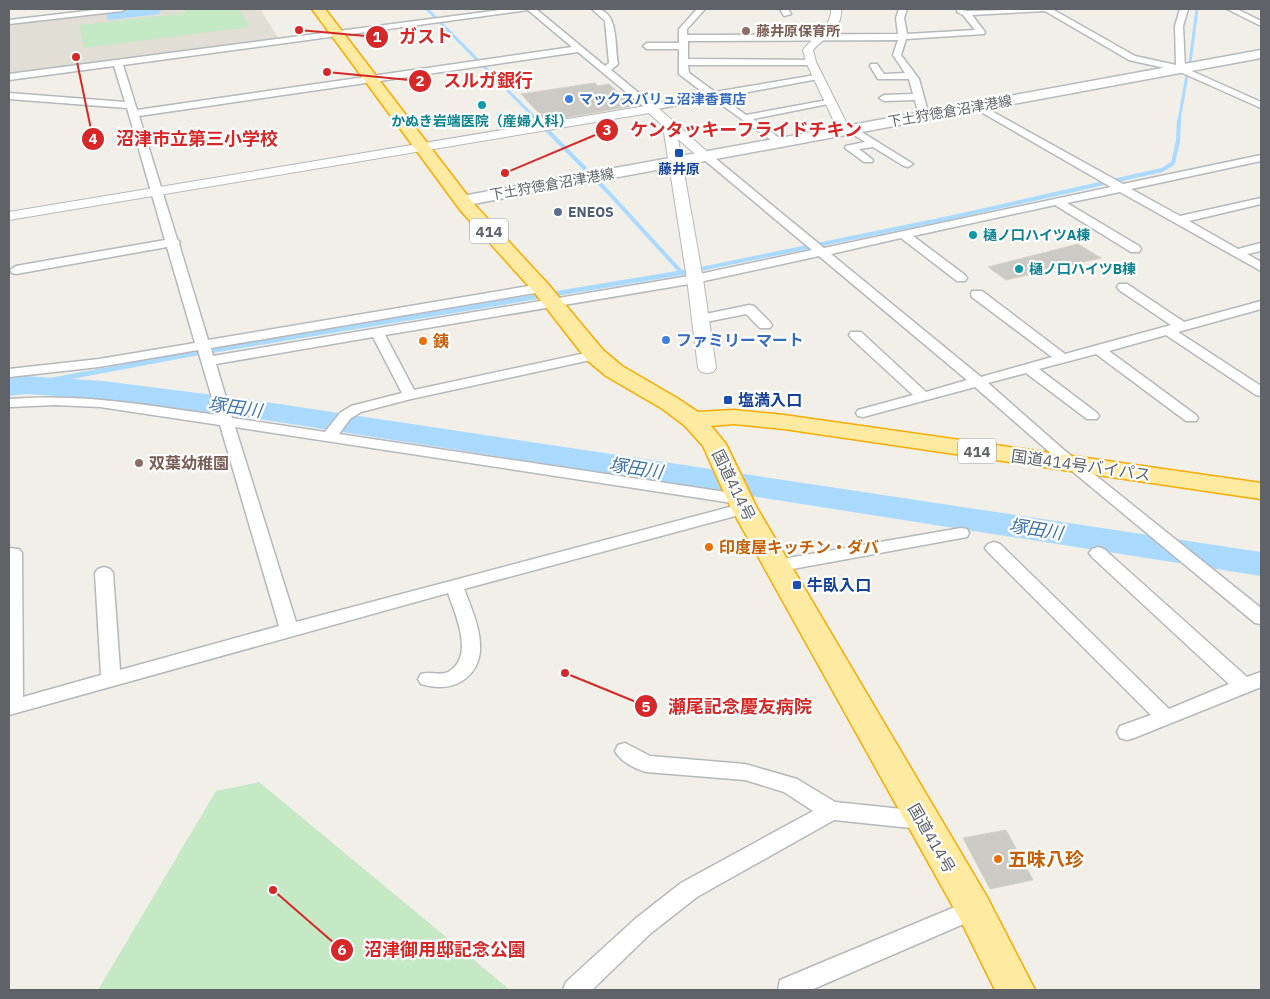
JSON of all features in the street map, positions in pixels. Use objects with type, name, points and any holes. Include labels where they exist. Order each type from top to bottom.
[{"type":"highway","name":"国道414号","points":[[318,9],[462,201],[554,302],[595,355],[614,370],[669,403],[693,420],[714,444],[737,494],[776,566],[974,909],[1015,990]]},
{"type":"highway","name":"国道414号バイパス","points":[[693,420],[734,417],[784,422],[1261,491]]},
{"type":"main road","name":"下土狩徳倉沼津港線","points":[[462,201],[1261,54]]},
{"type":"street","points":[[9,22],[122,9]]},
{"type":"street","points":[[9,77],[524,9]]},
{"type":"street","points":[[531,9],[1073,464],[1261,618]]},
{"type":"street","points":[[596,9],[604,14],[611,25],[610,48],[614,64],[605,70]]},
{"type":"street","points":[[701,9],[683,29],[684,74],[778,142]]},
{"type":"street","points":[[836,9],[837,14],[834,23],[808,50],[810,62],[830,101],[848,129],[875,143],[908,164]]},
{"type":"street","points":[[903,9],[900,18],[903,37],[898,55],[912,76],[920,97],[924,116]]},
{"type":"street","points":[[647,46],[740,37],[903,37],[981,32],[966,13],[958,9]]},
{"type":"street","points":[[966,13],[1046,9],[1132,58],[1181,69],[1261,105]]},
{"type":"street","points":[[1181,69],[1179,26],[1184,9]]},
{"type":"street","points":[[1231,9],[1261,24]]},
{"type":"street","points":[[740,37],[743,49]]},
{"type":"street","points":[[9,96],[131,109],[579,49]]},
{"type":"street","points":[[683,62],[810,62]]},
{"type":"street","points":[[118,63],[174,242],[289,630]]},
{"type":"street","points":[[874,66],[881,77],[912,76]]},
{"type":"street","points":[[9,216],[536,129],[818,76]]},
{"type":"street","points":[[884,98],[920,97]]},
{"type":"street","points":[[744,118],[830,101]]},
{"type":"street","points":[[977,106],[1261,266]]},
{"type":"street","points":[[669,125],[694,271],[707,368]]},
{"type":"street","points":[[868,160],[850,148],[875,143]]},
{"type":"street","points":[[209,361],[554,302],[694,271],[821,251],[1057,202],[1119,186],[1261,158]]},
{"type":"street","points":[[1179,220],[1261,201]]},
{"type":"street","points":[[1057,202],[1135,249]]},
{"type":"street","points":[[904,234],[961,278]]},
{"type":"street","points":[[16,270],[174,242]]},
{"type":"street","points":[[1237,253],[1261,247]]},
{"type":"street","points":[[1123,287],[1174,328],[1261,392]]},
{"type":"street","points":[[9,374],[99,363],[541,288]]},
{"type":"street","points":[[977,294],[1062,358]]},
{"type":"street","points":[[863,413],[1261,305]]},
{"type":"street","points":[[700,319],[748,309],[766,325]]},
{"type":"street","points":[[377,332],[410,395]]},
{"type":"street","points":[[856,335],[922,396]]},
{"type":"street","points":[[1098,348],[1191,418]]},
{"type":"street","points":[[332,433],[345,416],[356,409],[410,395],[595,355]]},
{"type":"street","points":[[1027,367],[1092,416]]},
{"type":"street","points":[[9,403],[32,401],[85,402],[132,405],[225,416],[737,494]]},
{"type":"street","points":[[13,553],[11,707],[454,586],[737,494]]},
{"type":"street","points":[[776,566],[961,534]]},
{"type":"street","points":[[994,548],[1166,718]]},
{"type":"street","points":[[1098,553],[1253,683],[1127,732]]},
{"type":"street","points":[[104,573],[112,679]]},
{"type":"street","points":[[428,679],[447,680],[457,676],[468,665],[471,652],[470,630],[454,586]]},
{"type":"street","points":[[625,751],[646,764],[744,772],[790,785],[831,811],[921,820]]},
{"type":"street","points":[[576,990],[643,926],[689,890],[831,811]]},
{"type":"street","points":[[790,988],[974,909]]},
{"type":"shaded area","points":[[136,9],[260,9],[279,39],[9,75],[9,24]]},
{"type":"green space","points":[[185,9],[239,9],[249,27],[84,48],[79,25],[186,13]]},
{"type":"green space","points":[[259,782],[510,990],[98,990],[216,791]]},
{"type":"water","points":[[139,9],[173,9],[159,11],[160,14],[108,20],[106,13]]},
{"type":"building","name":"マックスバリュ沼津香貫店","points":[[595,83],[598,86],[609,84],[633,106],[546,121],[521,94]]},
{"type":"building","points":[[1078,244],[1101,258],[1006,280],[988,267]]},
{"type":"building","name":"五味八珍","points":[[1006,830],[1033,880],[990,889],[963,838]]},
{"type":"waterway","points":[[427,9],[538,121]]},
{"type":"waterway","points":[[1190,62],[1197,9]]},
{"type":"waterway","points":[[1179,121],[1187,75]]},
{"type":"waterway","points":[[537,120],[609,193],[681,272]]},
{"type":"waterway","points":[[686,272],[949,218],[1162,170],[1173,163],[1178,141],[1179,120]]},
{"type":"waterway","points":[[686,272],[692,271]]},
{"type":"waterway","points":[[682,273],[686,272]]},
{"type":"waterway","points":[[26,385],[191,354],[682,273]]},
{"type":"waterway","name":"塚田川","points":[[9,387],[26,385],[103,390],[253,409],[1261,564]]},
{"type":"place","name":"ガスト","points":[[299,30]]},
{"type":"place","name":"藤井原保育所","points":[[746,31]]},
{"type":"place","name":"沼津市立第三小学校","points":[[76,57]]},
{"type":"place","name":"スルガ銀行","points":[[327,72]]},
{"type":"place","name":"マックスバリュ沼津香貫店","points":[[569,99]]},
{"type":"place","name":"かぬき岩端医院（産婦人科）","points":[[482,105]]},
{"type":"place","name":"藤井原","points":[[679,153]]},
{"type":"place","name":"ケンタッキーフライドチキン","points":[[505,173]]},
{"type":"place","name":"ENEOS","points":[[558,212]]},
{"type":"place","name":"樋ノ口ハイツA棟","points":[[973,235]]},
{"type":"place","name":"樋ノ口ハイツB棟","points":[[1019,269]]},
{"type":"place","name":"ファミリーマート","points":[[666,340]]},
{"type":"place","name":"銕","points":[[423,341]]},
{"type":"place","name":"塩満入口","points":[[728,400]]},
{"type":"place","name":"双葉幼稚園","points":[[139,463]]},
{"type":"place","name":"印度屋キッチン・ダバ","points":[[709,547]]},
{"type":"place","name":"牛臥入口","points":[[797,585]]},
{"type":"place","name":"瀬尾記念慶友病院","points":[[565,673]]},
{"type":"place","name":"五味八珍","points":[[998,859]]},
{"type":"place","name":"沼津御用邸記念公園","points":[[273,890]]}]
